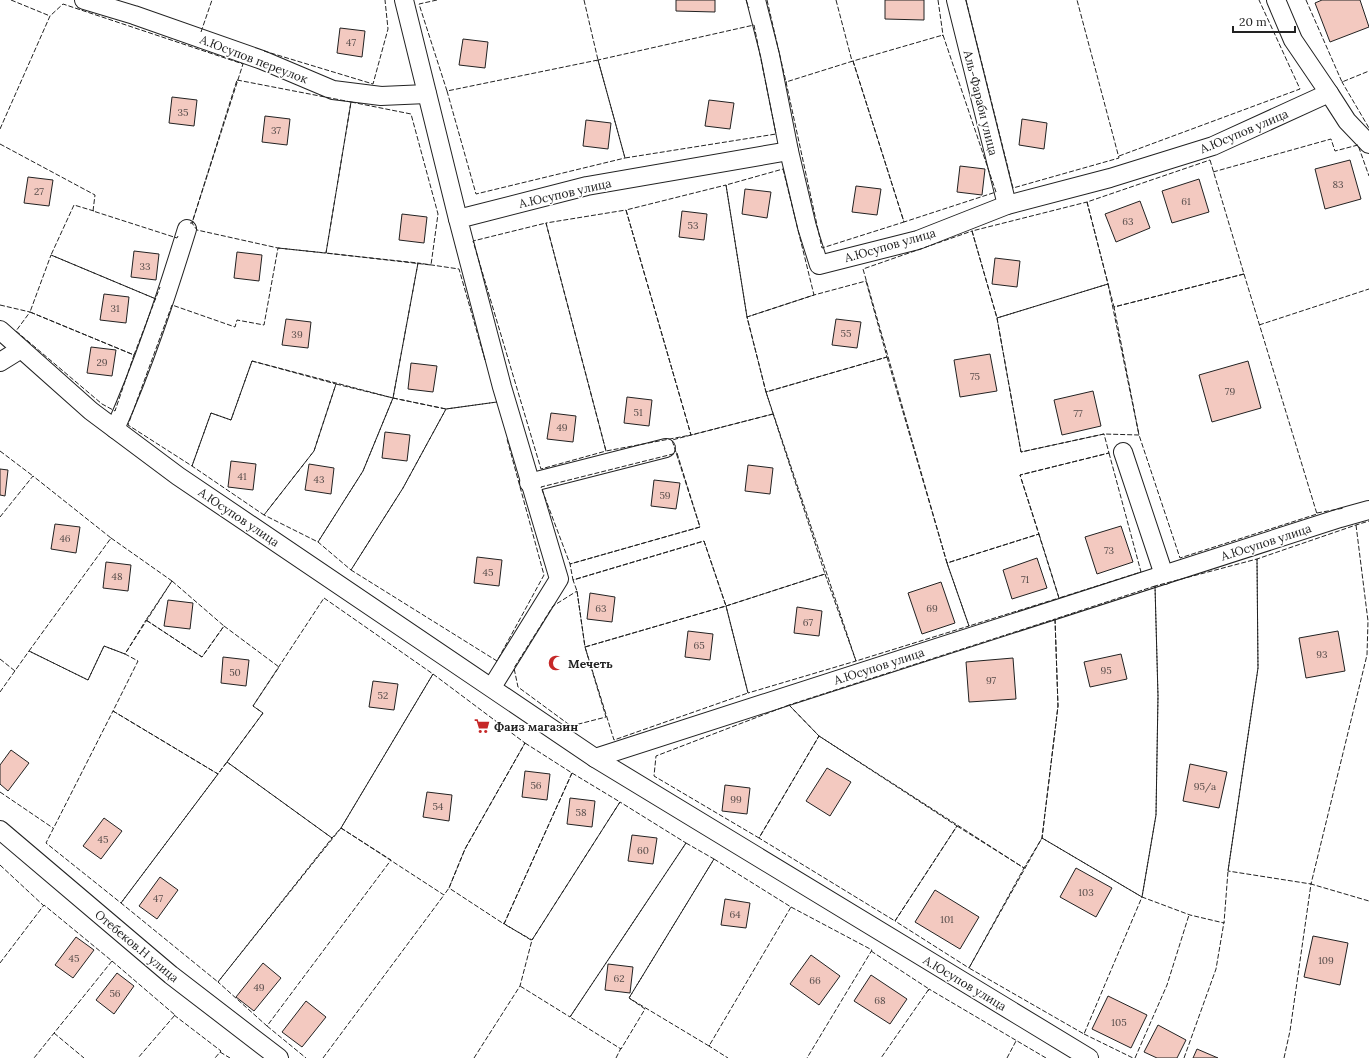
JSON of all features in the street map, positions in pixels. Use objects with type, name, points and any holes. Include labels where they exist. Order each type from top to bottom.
[{"type":"street","name":"А.Юсупов переулок","points":[[84,0],[134,15],[262,60],[333,90],[381,96],[427,94]]},
{"type":"street","points":[[404,0],[458,219],[502,387],[529,483],[559,579],[492,687]]},
{"type":"street","points":[[756,0],[770,55],[789,151]]},
{"type":"street","name":"Аль-Фараби улица","points":[[956,0],[1007,205]]},
{"type":"street","points":[[1276,0],[1293,40],[1347,121],[1369,144]]},
{"type":"street","name":"А.Юсупов улица","points":[[458,219],[587,186],[789,151],[807,227],[819,265],[918,240],[1007,205],[1110,178],[1213,146],[1329,93]]},
{"type":"street","points":[[115,429],[159,320],[187,230]]},
{"type":"street","name":"А.Юсупов улица","points":[[0,330],[91,411],[185,481],[595,758],[1089,1058]]},
{"type":"street","points":[[0,362],[21,349]]},
{"type":"street","points":[[529,483],[666,448]]},
{"type":"street","points":[[1123,452],[1164,575]]},
{"type":"street","name":"А.Юсупов улица","points":[[595,758],[1340,518],[1369,510]]},
{"type":"street","name":"Отебеков.Н улица","points":[[0,830],[171,975],[278,1058]]},
{"type":"building","points":[[676,0],[715,0],[715,12],[676,11]]},
{"type":"building","points":[[885,0],[924,0],[924,20],[885,19]]},
{"type":"building","points":[[1322,0],[1360,0],[1369,27],[1330,42],[1315,3]]},
{"type":"building","points":[[340,28],[365,31],[362,57],[337,53]]},
{"type":"building","points":[[463,39],[488,42],[485,68],[459,65]]},
{"type":"building","points":[[172,97],[197,100],[194,126],[169,123]]},
{"type":"building","points":[[709,100],[734,103],[730,129],[705,126]]},
{"type":"building","points":[[265,116],[290,119],[287,145],[262,142]]},
{"type":"building","points":[[1022,119],[1047,123],[1044,149],[1019,145]]},
{"type":"building","points":[[586,120],[611,123],[608,149],[583,146]]},
{"type":"building","points":[[1350,160],[1361,199],[1325,209],[1315,169]]},
{"type":"building","points":[[960,166],[985,169],[982,195],[957,192]]},
{"type":"building","points":[[28,177],[53,180],[49,206],[24,203]]},
{"type":"building","points":[[1199,179],[1209,212],[1172,223],[1162,191]]},
{"type":"building","points":[[856,186],[881,189],[877,215],[852,212]]},
{"type":"building","points":[[745,189],[771,192],[767,218],[742,214]]},
{"type":"building","points":[[1140,201],[1150,228],[1116,242],[1105,214]]},
{"type":"building","points":[[682,211],[707,214],[704,240],[679,237]]},
{"type":"building","points":[[402,214],[427,217],[424,243],[399,240]]},
{"type":"building","points":[[134,251],[159,254],[156,280],[131,277]]},
{"type":"building","points":[[237,252],[262,255],[259,281],[234,278]]},
{"type":"building","points":[[995,258],[1020,261],[1017,287],[992,284]]},
{"type":"building","points":[[104,294],[129,297],[126,323],[100,320]]},
{"type":"building","points":[[286,319],[311,322],[308,348],[282,345]]},
{"type":"building","points":[[836,319],[861,322],[857,348],[832,345]]},
{"type":"building","points":[[91,347],[116,350],[112,376],[87,373]]},
{"type":"building","points":[[990,354],[997,391],[960,397],[954,360]]},
{"type":"building","points":[[1248,361],[1261,408],[1212,422],[1199,375]]},
{"type":"building","points":[[411,363],[437,366],[433,392],[408,389]]},
{"type":"building","points":[[1093,391],[1101,426],[1062,435],[1054,400]]},
{"type":"building","points":[[627,397],[652,400],[649,426],[624,423]]},
{"type":"building","points":[[551,413],[576,416],[573,442],[547,439]]},
{"type":"building","points":[[385,432],[410,435],[407,461],[382,458]]},
{"type":"building","points":[[231,461],[256,464],[253,490],[228,487]]},
{"type":"building","points":[[309,464],[334,468],[331,494],[305,490]]},
{"type":"building","points":[[748,465],[773,468],[770,494],[745,491]]},
{"type":"building","points":[[0,469],[8,470],[5,496],[0,495]]},
{"type":"building","points":[[654,480],[680,483],[676,509],[651,506]]},
{"type":"building","points":[[55,524],[80,527],[76,553],[51,549]]},
{"type":"building","points":[[1121,526],[1133,562],[1097,574],[1085,537]]},
{"type":"building","points":[[477,557],[502,560],[499,586],[474,583]]},
{"type":"building","points":[[1037,558],[1047,588],[1012,599],[1003,570]]},
{"type":"building","points":[[106,562],[131,565],[128,591],[103,588]]},
{"type":"building","points":[[941,582],[955,623],[922,634],[908,593]]},
{"type":"building","points":[[590,593],[615,597],[612,622],[587,619]]},
{"type":"building","points":[[168,600],[193,603],[190,629],[164,626]]},
{"type":"building","points":[[797,607],[822,611],[819,636],[794,633]]},
{"type":"building","points":[[688,631],[713,634],[710,660],[685,657]]},
{"type":"building","points":[[1338,631],[1345,671],[1306,678],[1299,638]]},
{"type":"building","points":[[1121,654],[1127,679],[1090,687],[1084,662]]},
{"type":"building","points":[[223,657],[249,660],[246,686],[221,683]]},
{"type":"building","points":[[1013,658],[1016,699],[969,702],[966,662]]},
{"type":"building","points":[[373,681],[398,684],[394,710],[369,707]]},
{"type":"building","points":[[11,750],[29,763],[8,791],[0,784],[0,765]]},
{"type":"building","points":[[1190,764],[1227,772],[1219,808],[1183,801]]},
{"type":"building","points":[[827,768],[851,782],[830,816],[806,801]]},
{"type":"building","points":[[525,771],[550,774],[547,800],[522,797]]},
{"type":"building","points":[[725,785],[750,788],[747,814],[722,811]]},
{"type":"building","points":[[427,792],[452,795],[449,821],[423,817]]},
{"type":"building","points":[[570,798],[595,801],[592,827],[567,824]]},
{"type":"building","points":[[104,818],[122,831],[101,859],[83,846]]},
{"type":"building","points":[[632,835],[657,838],[653,864],[628,861]]},
{"type":"building","points":[[1076,868],[1112,888],[1096,917],[1060,897]]},
{"type":"building","points":[[160,877],[178,890],[157,919],[139,906]]},
{"type":"building","points":[[935,890],[979,917],[960,949],[915,922]]},
{"type":"building","points":[[725,899],[750,903],[746,928],[721,925]]},
{"type":"building","points":[[1313,936],[1348,943],[1340,985],[1304,977]]},
{"type":"building","points":[[76,937],[94,950],[73,978],[55,965]]},
{"type":"building","points":[[811,955],[840,976],[819,1005],[790,984]]},
{"type":"building","points":[[263,963],[281,978],[254,1011],[236,997]]},
{"type":"building","points":[[608,964],[633,967],[630,993],[605,990]]},
{"type":"building","points":[[117,973],[134,986],[114,1014],[96,1000]]},
{"type":"building","points":[[871,975],[907,999],[890,1024],[854,1001]]},
{"type":"building","points":[[1108,996],[1147,1015],[1131,1048],[1092,1029]]},
{"type":"building","points":[[306,1001],[326,1017],[302,1047],[282,1032]]},
{"type":"building","points":[[1158,1025],[1186,1040],[1177,1058],[1157,1058],[1144,1052]]},
{"type":"building","points":[[1197,1049],[1218,1058],[1193,1058]]},
{"type":"fence","points":[[11,0],[50,16]]},
{"type":"fence","points":[[201,32],[212,0]]},
{"type":"fence","points":[[264,51],[373,84],[388,29],[385,0]]},
{"type":"fence","points":[[437,0],[419,4],[447,91]]},
{"type":"fence","points":[[584,0],[598,60],[596,61]]},
{"type":"fence","points":[[746,0],[749,8]]},
{"type":"fence","points":[[767,0],[787,82]]},
{"type":"fence","points":[[836,0],[852,61]]},
{"type":"fence","points":[[938,0],[942,36]]},
{"type":"fence","points":[[966,0],[1013,188],[1119,158],[1077,0]]},
{"type":"fence","points":[[1119,156],[1300,89],[1259,0]]},
{"type":"fence","points":[[1306,0],[1342,82],[1369,71]]},
{"type":"fence","points":[[0,129],[50,16],[63,4],[243,64],[192,223],[190,223]]},
{"type":"fence","points":[[754,25],[776,134],[625,158],[598,60],[754,25]]},
{"type":"fence","points":[[943,35],[996,192],[904,222],[853,61],[943,35]]},
{"type":"fence","points":[[598,60],[625,158],[476,194],[447,91],[598,60]]},
{"type":"fence","points":[[853,61],[904,222],[822,248],[786,82],[853,61]]},
{"type":"fence","points":[[237,80],[351,102],[326,253],[278,248],[197,230],[192,223],[237,80]]},
{"type":"fence","points":[[1343,82],[1369,128]]},
{"type":"fence","points":[[351,102],[411,114],[438,214],[431,265],[326,253],[351,102]]},
{"type":"fence","points":[[1213,172],[1331,139],[1335,151],[1358,145],[1369,176]]},
{"type":"fence","points":[[0,144],[95,195],[93,211],[177,238],[178,236]]},
{"type":"fence","points":[[1210,160],[1244,274],[1114,307],[1087,202],[1210,160]]},
{"type":"fence","points":[[783,169],[814,295],[747,317],[726,185],[783,169]]},
{"type":"fence","points":[[726,185],[747,317],[766,392],[825,574],[726,606],[704,541],[573,580],[570,564],[700,527],[672,440],[773,414],[691,435],[626,210],[726,185]]},
{"type":"fence","points":[[1087,202],[1108,284],[997,318],[972,231],[1087,202]]},
{"type":"fence","points":[[94,211],[74,205],[51,255],[156,299]]},
{"type":"fence","points":[[626,210],[691,435],[606,451],[546,223],[626,210]]},
{"type":"fence","points":[[546,223],[606,451],[541,469],[473,241],[546,223]]},
{"type":"fence","points":[[972,231],[997,318],[1021,452],[1104,434],[1109,453],[1020,475],[1039,534],[947,563],[863,269],[972,231]]},
{"type":"fence","points":[[278,248],[418,263],[393,398],[252,361],[231,420],[211,413],[192,466],[128,425],[172,305],[235,327],[237,320],[264,325],[278,248]]},
{"type":"fence","points":[[156,299],[51,255],[30,312],[134,355],[160,287]]},
{"type":"fence","points":[[485,360],[459,269],[418,263],[393,398],[446,409],[497,402]]},
{"type":"fence","points":[[1244,274],[1317,514],[1180,558],[1139,435],[1114,307],[1244,274]]},
{"type":"fence","points":[[866,281],[887,357],[766,392],[747,317],[814,295],[866,281]]},
{"type":"fence","points":[[1108,284],[1139,435],[1104,434],[1021,452],[997,318],[1108,284]]},
{"type":"fence","points":[[1259,325],[1369,289]]},
{"type":"fence","points":[[0,305],[30,312]]},
{"type":"fence","points":[[30,312],[134,355],[115,411],[102,404],[16,331],[30,312]]},
{"type":"fence","points":[[887,357],[947,563],[969,626],[856,661],[766,392],[887,357]]},
{"type":"fence","points":[[252,361],[336,384],[314,451],[264,515],[192,466],[211,413],[231,420],[252,361]]},
{"type":"fence","points":[[336,384],[393,398],[363,471],[318,542],[264,515],[314,451],[336,384]]},
{"type":"fence","points":[[393,398],[446,409],[403,488],[351,570],[318,542],[363,471],[393,398]]},
{"type":"fence","points":[[497,402],[446,409],[403,488],[351,570],[497,661],[544,575],[507,439]]},
{"type":"fence","points":[[0,451],[33,476]]},
{"type":"fence","points":[[677,453],[700,527],[570,564],[541,487],[677,453]]},
{"type":"fence","points":[[1109,453],[1141,572],[1059,598],[1020,475],[1109,453]]},
{"type":"fence","points":[[0,517],[33,476],[111,538],[110,540]]},
{"type":"fence","points":[[1317,513],[1344,508]]},
{"type":"fence","points":[[1356,525],[1368,621],[1367,655],[1311,884],[1228,871],[1258,668],[1257,559],[1356,525],[1369,521]]},
{"type":"fence","points":[[1039,534],[1059,598],[969,626],[947,563],[1039,534]]},
{"type":"fence","points":[[111,538],[172,581],[125,654],[104,646],[88,680],[29,651],[111,538]]},
{"type":"fence","points":[[704,541],[726,606],[585,647],[577,591],[573,580],[704,541]]},
{"type":"fence","points":[[1257,559],[1258,668],[1228,871],[1224,923],[1190,915],[1142,897],[1156,815],[1158,696],[1155,586],[1257,559]]},
{"type":"fence","points":[[825,574],[856,661],[748,693],[726,606],[825,574]]},
{"type":"fence","points":[[172,581],[224,626],[202,657],[146,620],[172,581]]},
{"type":"fence","points":[[1155,586],[1158,696],[1156,815],[1142,897],[1042,838],[1058,706],[1055,619],[1155,586]]},
{"type":"fence","points":[[577,591],[585,647],[606,717],[571,726],[518,687],[514,668],[553,606],[577,591]]},
{"type":"fence","points":[[324,598],[433,674],[341,828],[332,838],[227,762],[263,713],[253,706],[324,598]]},
{"type":"fence","points":[[726,606],[748,693],[614,740],[585,647],[726,606]]},
{"type":"fence","points":[[1055,619],[1058,706],[1042,838],[1024,868],[819,736],[789,705],[1055,619]]},
{"type":"fence","points":[[146,620],[202,657],[224,626],[279,667],[253,706],[263,713],[218,774],[113,711],[138,661],[125,654],[146,620]]},
{"type":"fence","points":[[0,692],[29,651],[88,680],[104,646],[125,654]]},
{"type":"fence","points":[[0,659],[15,671]]},
{"type":"fence","points":[[433,674],[525,743],[465,849],[449,888],[444,895],[341,828],[433,674]]},
{"type":"fence","points":[[789,705],[819,736],[759,838],[654,776],[656,756],[789,705]]},
{"type":"fence","points":[[113,711],[218,774],[121,903],[46,843],[113,711]]},
{"type":"fence","points":[[819,736],[957,826],[895,921],[759,838],[819,736]]},
{"type":"fence","points":[[525,743],[572,773],[504,924],[449,888],[465,849],[525,743]]},
{"type":"fence","points":[[227,762],[332,838],[218,982],[121,903],[227,762]]},
{"type":"fence","points":[[572,773],[620,802],[532,940],[504,924],[572,773]]},
{"type":"fence","points":[[0,792],[53,828]]},
{"type":"fence","points":[[474,1058],[520,986],[532,940],[620,802],[686,843],[570,1017],[520,986]]},
{"type":"fence","points":[[957,826],[1024,868],[969,968],[895,921],[957,826]]},
{"type":"fence","points":[[341,828],[391,860],[267,1026],[218,982],[341,828]]},
{"type":"fence","points":[[1042,838],[1142,897],[1084,1034],[969,968],[1042,838]]},
{"type":"fence","points":[[686,843],[714,859],[629,998],[645,1009],[621,1049],[570,1017],[686,843]]},
{"type":"fence","points":[[714,859],[791,907],[709,1046],[629,998],[714,859]]},
{"type":"fence","points":[[0,865],[44,906]]},
{"type":"fence","points":[[1311,883],[1369,901]]},
{"type":"fence","points":[[1284,1058],[1290,1031],[1311,884]]},
{"type":"fence","points":[[323,1058],[444,895]]},
{"type":"fence","points":[[0,963],[44,905],[112,961],[34,1058]]},
{"type":"fence","points":[[791,907],[872,950],[807,1058]]},
{"type":"fence","points":[[1135,1058],[1167,985],[1189,915]]},
{"type":"fence","points":[[1184,1058],[1216,969],[1224,922]]},
{"type":"fence","points":[[503,923],[531,940]]},
{"type":"fence","points":[[871,951],[929,989],[881,1058]]},
{"type":"fence","points":[[112,961],[175,1015],[138,1058]]},
{"type":"fence","points":[[928,991],[929,989],[1046,1058]]},
{"type":"fence","points":[[174,1015],[221,1051],[215,1058]]},
{"type":"fence","points":[[267,1026],[306,1058]]},
{"type":"fence","points":[[54,1033],[84,1058]]},
{"type":"fence","points":[[1084,1034],[1133,1058]]},
{"type":"fence","points":[[1007,1058],[1016,1041]]},
{"type":"fence","points":[[710,1045],[709,1046],[728,1058]]},
{"type":"fence","points":[[616,1058],[621,1048]]},
{"type":"fence","points":[[220,1052],[230,1058]]},
{"type":"place","name":"Мечеть","points":[[556,663]]},
{"type":"place","name":"Фаиз магазин","points":[[482,726]]}]
